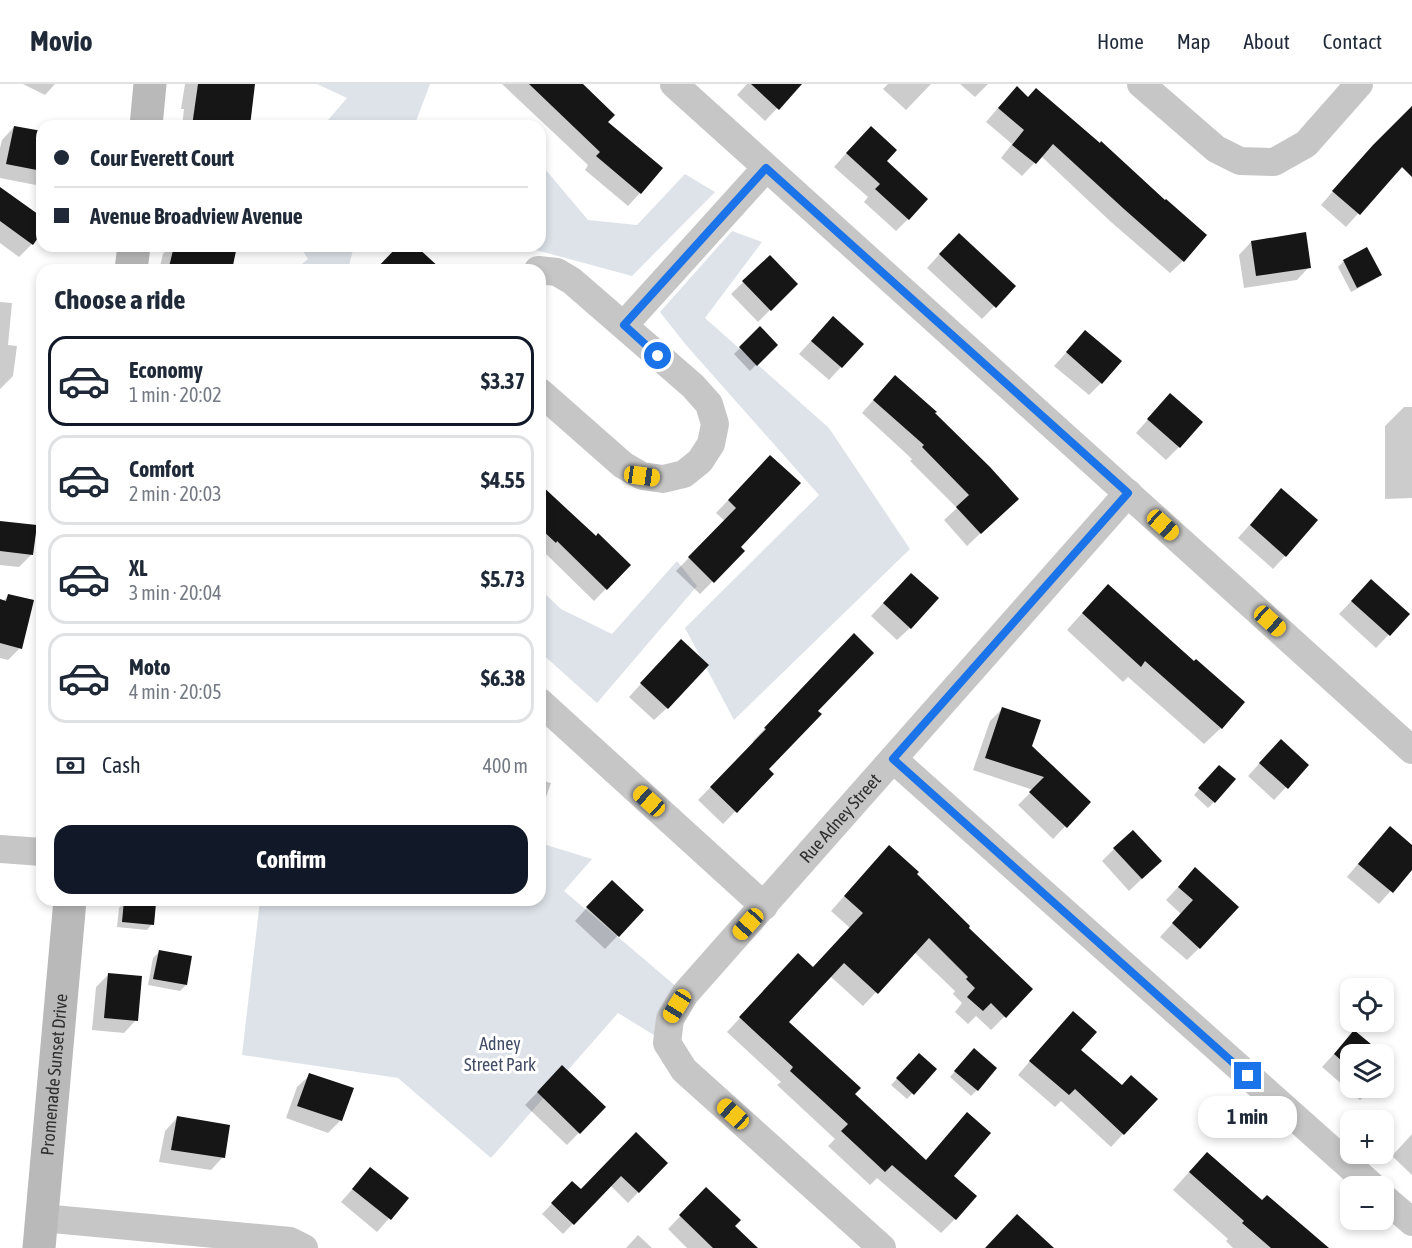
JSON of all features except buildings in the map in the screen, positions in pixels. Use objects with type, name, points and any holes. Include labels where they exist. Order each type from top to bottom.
[{"type":"street","points":[[147,120],[150,84]]},
{"type":"street","points":[[674,84],[1412,750]]},
{"type":"street","points":[[1141,84],[1216,149],[1240,161],[1274,162],[1306,144],[1359,84]]},
{"type":"street","points":[[624,325],[766,168]]},
{"type":"street","points":[[546,271],[556,272],[572,281],[693,386],[709,404],[715,424],[711,444],[700,461],[684,474],[663,479],[642,476],[623,465],[546,397]]},
{"type":"street","name":"Rue Adney Street","points":[[882,1248],[684,1070],[668,1043],[670,1018],[685,994],[1128,493]]},
{"type":"street","points":[[546,707],[764,906]]},
{"type":"street","points":[[893,759],[1361,1176]]},
{"type":"street","points":[[0,849],[36,852]]},
{"type":"street","name":"Promenade Sunset Drive","points":[[41,1233],[69,906]]},
{"type":"street","points":[[1394,1206],[1412,1222]]},
{"type":"street","points":[[41,1233],[290,1241],[304,1248]]},
{"type":"green space","points":[[317,84],[430,84],[416,120],[328,120],[347,98]]},
{"type":"green space","points":[[546,170],[588,220],[637,225],[685,174],[715,192],[632,276],[543,252],[546,252]]},
{"type":"green space","points":[[732,231],[762,242],[705,318],[829,428],[910,549],[734,720],[685,628],[819,495],[686,345],[660,312]]},
{"type":"green space","points":[[304,252],[352,252],[350,264],[302,264],[308,259]]},
{"type":"green space","points":[[677,561],[697,586],[597,703],[546,657],[546,595],[561,609],[612,634]]},
{"type":"green space","name":"Adney Street Park","points":[[546,845],[592,859],[564,891],[685,994],[667,1043],[618,1013],[491,1158],[398,1078],[242,1055],[259,906],[546,906]]},
{"type":"route","points":[[658,356],[624,325],[766,168],[1128,493],[893,759],[1248,1076]]}]
